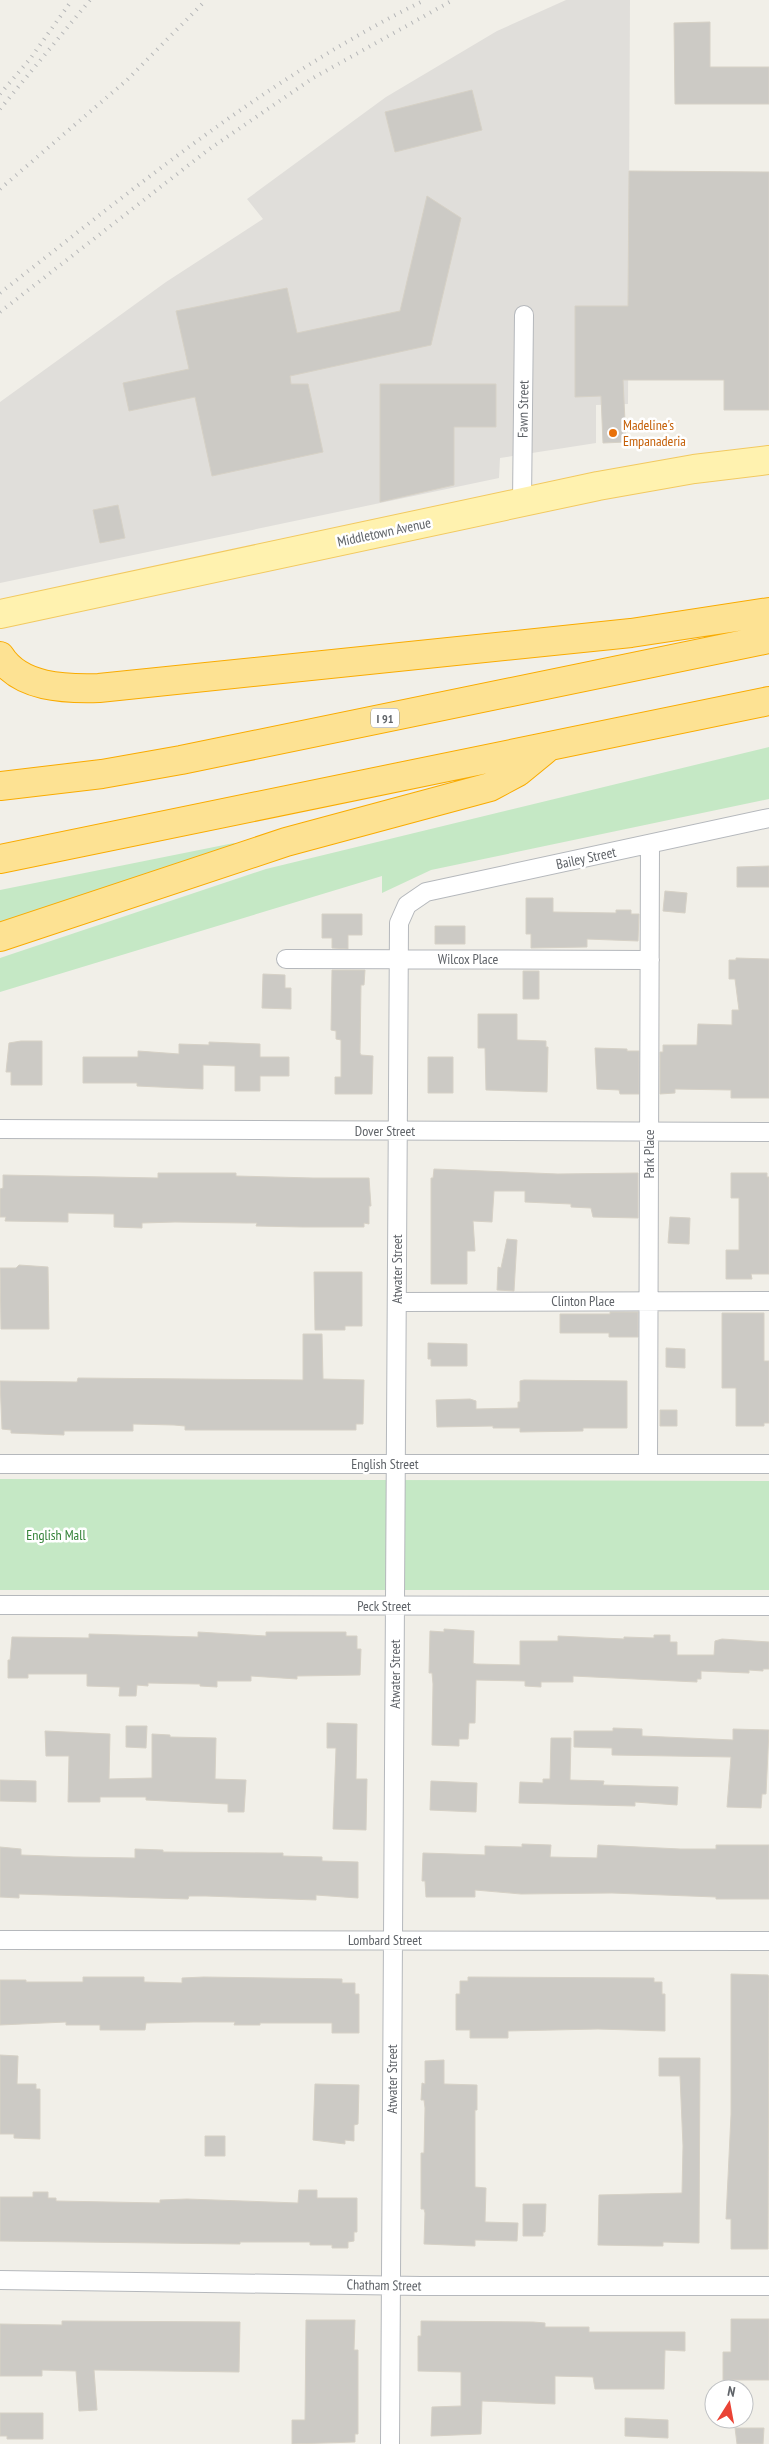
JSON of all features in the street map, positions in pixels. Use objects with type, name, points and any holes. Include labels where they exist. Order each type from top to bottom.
[{"type":"highway","points":[[0,656],[9,667],[39,683],[68,688],[100,688],[622,634],[769,612]]},
{"type":"highway","name":"I 91","points":[[0,786],[102,774],[181,760],[769,639]]},
{"type":"highway","points":[[0,859],[769,701]]},
{"type":"highway","points":[[0,938],[286,842],[490,786],[518,772],[550,746]]},
{"type":"main road","name":"Middletown Avenue","points":[[0,614],[644,477],[769,460]]},
{"type":"street","name":"Fawn Street","points":[[522,502],[524,315]]},
{"type":"street","name":"Bailey Street","points":[[407,905],[426,892],[769,818]]},
{"type":"street","name":"Park Place","points":[[648,1464],[650,844]]},
{"type":"street","name":"Atwater Street","points":[[390,2444],[399,924],[407,905]]},
{"type":"street","name":"Wilcox Place","points":[[286,958],[650,960]]},
{"type":"street","name":"Dover Street","points":[[0,1129],[769,1132]]},
{"type":"street","name":"Clinton Place","points":[[397,1302],[769,1301]]},
{"type":"street","name":"English Street","points":[[0,1464],[769,1464]]},
{"type":"street","name":"Peck Street","points":[[0,1605],[769,1606]]},
{"type":"street","name":"Lombard Street","points":[[0,1940],[769,1941]]},
{"type":"street","name":"Chatham Street","points":[[0,2280],[391,2285],[769,2286]]},
{"type":"shaded area","points":[[566,0],[630,0],[628,404],[596,405],[596,443],[500,458],[499,478],[0,583],[0,402],[166,282],[263,219],[247,199],[386,97],[497,31]]},
{"type":"green space","points":[[769,747],[769,799],[431,870],[382,893],[382,876],[0,992],[0,958],[266,869]]},
{"type":"green space","points":[[234,843],[239,847],[0,925],[0,890]]},
{"type":"green space","name":"English Mall","points":[[0,1479],[769,1481],[769,1590],[0,1590]]},
{"type":"building","points":[[710,22],[710,67],[769,67],[769,104],[675,104],[674,23]]},
{"type":"building","points":[[472,90],[482,130],[395,152],[385,112]]},
{"type":"building","points":[[629,171],[769,172],[769,410],[724,410],[724,380],[623,380],[626,442],[603,443],[601,396],[575,397],[575,306],[628,306]]},
{"type":"building","points":[[427,196],[461,218],[431,345],[290,376],[291,384],[308,384],[323,452],[212,476],[195,397],[129,411],[123,383],[189,369],[176,311],[287,288],[297,333],[400,311]]},
{"type":"building","points":[[380,384],[496,384],[496,427],[454,427],[454,485],[380,502]]},
{"type":"building","points":[[118,505],[125,538],[100,543],[93,510]]},
{"type":"building","points":[[769,866],[769,887],[737,887],[737,867]]},
{"type":"building","points":[[665,891],[687,893],[685,913],[663,911]]},
{"type":"building","points":[[526,898],[553,898],[553,912],[616,913],[616,910],[631,910],[631,914],[639,914],[638,941],[587,939],[587,947],[531,948],[531,934],[526,934]]},
{"type":"building","points":[[322,914],[362,914],[362,935],[348,935],[348,949],[332,948],[332,938],[322,938]]},
{"type":"building","points":[[435,926],[465,926],[465,944],[435,944]]},
{"type":"building","points":[[736,958],[769,959],[769,1098],[731,1098],[731,1090],[675,1089],[675,1093],[660,1094],[660,1052],[663,1052],[663,1045],[697,1045],[698,1024],[732,1025],[732,1010],[739,1010],[735,979],[729,979],[729,960],[736,960]]},
{"type":"building","points":[[332,970],[365,970],[364,985],[361,985],[360,1053],[361,1055],[373,1056],[372,1094],[335,1094],[335,1077],[341,1077],[341,1040],[336,1039],[336,1031],[331,1030]]},
{"type":"building","points":[[523,971],[539,971],[539,999],[523,999]]},
{"type":"building","points":[[263,974],[285,975],[285,988],[291,988],[291,1009],[262,1008]]},
{"type":"building","points":[[478,1014],[517,1014],[517,1040],[546,1041],[546,1047],[548,1047],[547,1092],[486,1090],[485,1048],[478,1048]]},
{"type":"building","points":[[42,1041],[42,1085],[11,1085],[11,1072],[6,1072],[9,1043]]},
{"type":"building","points":[[209,1042],[260,1044],[260,1057],[289,1057],[289,1076],[260,1076],[260,1091],[235,1091],[235,1066],[203,1065],[203,1089],[137,1086],[137,1083],[83,1083],[83,1057],[138,1057],[138,1051],[179,1054],[179,1044],[209,1045]]},
{"type":"building","points":[[595,1048],[639,1051],[639,1094],[620,1094],[619,1090],[597,1089]]},
{"type":"building","points":[[428,1057],[453,1057],[453,1093],[428,1093]]},
{"type":"building","points":[[434,1169],[558,1174],[638,1173],[638,1218],[593,1217],[591,1208],[571,1207],[571,1204],[525,1202],[525,1191],[494,1191],[492,1222],[473,1221],[475,1251],[467,1251],[467,1284],[431,1284],[431,1178],[433,1178]]},
{"type":"building","points":[[158,1173],[236,1173],[236,1176],[369,1178],[371,1206],[369,1206],[369,1224],[364,1223],[364,1227],[303,1227],[256,1226],[257,1223],[175,1222],[142,1223],[142,1228],[114,1227],[114,1214],[68,1213],[68,1222],[5,1221],[6,1217],[0,1217],[0,1189],[3,1188],[3,1175],[158,1178]]},
{"type":"building","points":[[731,1173],[767,1173],[767,1177],[769,1177],[769,1274],[751,1274],[752,1279],[726,1279],[726,1250],[739,1250],[739,1198],[731,1198]]},
{"type":"building","points":[[670,1217],[690,1218],[689,1244],[668,1243]]},
{"type":"building","points":[[507,1239],[517,1240],[514,1291],[497,1290],[498,1267],[501,1268]]},
{"type":"building","points":[[19,1265],[48,1267],[49,1329],[1,1329],[0,1268],[16,1268]]},
{"type":"building","points":[[314,1272],[362,1272],[362,1326],[345,1326],[345,1330],[315,1330]]},
{"type":"building","points":[[610,1312],[638,1312],[638,1337],[609,1337],[609,1333],[560,1333],[560,1314],[610,1314]]},
{"type":"building","points":[[722,1313],[764,1313],[764,1361],[769,1361],[769,1423],[764,1423],[764,1426],[736,1426],[736,1388],[722,1388]]},
{"type":"building","points":[[303,1334],[322,1334],[323,1379],[364,1380],[363,1424],[356,1424],[356,1430],[185,1430],[185,1426],[133,1424],[133,1431],[64,1431],[64,1435],[11,1433],[11,1430],[2,1429],[0,1381],[77,1382],[78,1378],[303,1380]]},
{"type":"building","points":[[428,1343],[467,1344],[467,1366],[431,1366],[431,1359],[428,1359]]},
{"type":"building","points":[[666,1348],[685,1349],[685,1368],[666,1367]]},
{"type":"building","points":[[520,1381],[627,1381],[627,1428],[583,1428],[583,1431],[520,1432],[520,1428],[493,1428],[493,1426],[437,1427],[436,1400],[470,1399],[476,1401],[476,1409],[518,1408],[518,1402],[520,1402]]},
{"type":"building","points":[[660,1410],[677,1410],[677,1426],[660,1426]]},
{"type":"building","points":[[444,1629],[474,1631],[473,1663],[476,1664],[520,1665],[520,1641],[558,1641],[558,1636],[624,1639],[624,1637],[654,1638],[654,1635],[670,1635],[670,1642],[677,1642],[677,1655],[714,1655],[715,1641],[722,1639],[769,1642],[769,1669],[763,1669],[763,1671],[749,1670],[749,1673],[701,1671],[701,1679],[697,1679],[697,1682],[573,1676],[573,1682],[541,1682],[541,1687],[525,1686],[525,1681],[476,1680],[475,1723],[469,1723],[468,1739],[459,1739],[459,1746],[432,1745],[433,1684],[432,1673],[429,1673],[430,1631],[444,1632]]},
{"type":"building","points":[[198,1632],[266,1636],[266,1632],[346,1632],[346,1636],[357,1636],[357,1649],[361,1649],[360,1675],[297,1676],[297,1679],[251,1676],[251,1681],[217,1681],[217,1687],[200,1686],[200,1684],[148,1683],[148,1686],[137,1685],[136,1696],[119,1696],[120,1687],[87,1686],[87,1674],[28,1674],[28,1678],[8,1678],[8,1660],[10,1660],[12,1637],[89,1638],[89,1634],[198,1637]]},
{"type":"building","points":[[327,1723],[357,1724],[356,1779],[367,1779],[366,1830],[333,1829],[336,1748],[327,1748]]},
{"type":"building","points":[[126,1726],[147,1726],[146,1748],[126,1747]]},
{"type":"building","points":[[613,1728],[642,1729],[642,1736],[733,1740],[733,1729],[769,1730],[766,1794],[762,1794],[761,1808],[727,1807],[731,1757],[612,1755],[612,1748],[574,1747],[574,1731],[613,1731]]},
{"type":"building","points":[[45,1731],[110,1734],[109,1779],[152,1778],[152,1734],[170,1735],[170,1737],[216,1738],[215,1779],[246,1780],[244,1812],[228,1812],[228,1804],[146,1800],[146,1797],[100,1797],[100,1802],[68,1802],[69,1756],[46,1756]]},
{"type":"building","points":[[551,1738],[571,1738],[570,1780],[604,1781],[603,1785],[678,1787],[677,1805],[635,1802],[635,1806],[519,1803],[520,1782],[543,1783],[543,1779],[550,1779]]},
{"type":"building","points":[[0,1780],[36,1781],[36,1802],[0,1801]]},
{"type":"building","points":[[431,1781],[477,1783],[476,1812],[430,1810]]},
{"type":"building","points":[[522,1844],[551,1845],[550,1857],[597,1858],[598,1845],[716,1849],[716,1845],[769,1845],[769,1899],[716,1899],[716,1897],[612,1893],[521,1894],[475,1890],[475,1897],[426,1897],[425,1881],[422,1881],[423,1853],[485,1855],[485,1846],[522,1847]]},
{"type":"building","points":[[0,1847],[21,1849],[21,1855],[135,1858],[135,1849],[163,1850],[163,1852],[283,1853],[283,1856],[322,1857],[322,1861],[358,1862],[358,1898],[316,1895],[316,1900],[206,1896],[189,1896],[188,1899],[19,1894],[19,1898],[0,1897]]},
{"type":"building","points":[[731,1974],[768,1975],[769,1978],[768,2249],[731,2249],[731,2219],[726,2219],[731,2115]]},
{"type":"building","points":[[83,1977],[144,1977],[144,1982],[182,1983],[182,1978],[204,1977],[342,1979],[342,1983],[355,1983],[355,1994],[359,1994],[359,2033],[332,2033],[332,2023],[234,2025],[235,2022],[146,2023],[145,2030],[100,2030],[100,2025],[66,2025],[66,2022],[0,2025],[0,1980],[83,1982]]},
{"type":"building","points":[[468,1977],[654,1978],[654,1982],[662,1982],[662,1994],[665,1994],[665,2031],[598,2029],[508,2031],[508,2038],[470,2038],[470,2030],[456,2030],[456,1994],[460,1994],[460,1981],[468,1981]]},
{"type":"building","points":[[0,2055],[18,2056],[17,2084],[36,2084],[36,2089],[40,2089],[40,2139],[14,2138],[14,2134],[0,2134]]},
{"type":"building","points":[[659,2058],[700,2058],[699,2243],[663,2242],[663,2246],[598,2245],[599,2195],[682,2193],[683,2146],[680,2076],[659,2076]]},
{"type":"building","points":[[444,2060],[444,2084],[477,2085],[477,2110],[475,2110],[475,2187],[486,2188],[485,2222],[518,2223],[517,2241],[475,2240],[475,2246],[424,2244],[425,2213],[424,2209],[421,2209],[421,2153],[424,2153],[425,2108],[424,2100],[421,2100],[422,2083],[425,2084],[425,2061]]},
{"type":"building","points":[[315,2084],[359,2085],[358,2124],[354,2125],[354,2141],[345,2140],[345,2144],[313,2140]]},
{"type":"building","points":[[205,2136],[225,2136],[225,2156],[205,2156]]},
{"type":"building","points":[[299,2190],[317,2190],[317,2198],[357,2198],[357,2232],[354,2232],[354,2241],[348,2242],[348,2248],[332,2248],[332,2245],[310,2245],[310,2242],[240,2242],[240,2244],[0,2241],[0,2197],[33,2197],[33,2192],[48,2192],[48,2198],[56,2198],[56,2201],[160,2203],[160,2200],[187,2199],[298,2203]]},
{"type":"building","points":[[523,2204],[546,2204],[545,2232],[543,2232],[543,2236],[523,2236]]},
{"type":"building","points":[[731,2319],[769,2319],[769,2380],[723,2379],[723,2352],[731,2352]]},
{"type":"building","points":[[306,2320],[355,2320],[354,2350],[358,2350],[358,2434],[355,2434],[355,2442],[292,2444],[292,2420],[305,2420]]},
{"type":"building","points":[[62,2321],[240,2322],[239,2372],[94,2370],[97,2410],[79,2411],[76,2371],[42,2370],[42,2376],[0,2376],[0,2324],[62,2325]]},
{"type":"building","points":[[421,2321],[533,2322],[545,2323],[545,2327],[589,2327],[589,2332],[685,2332],[685,2351],[665,2350],[664,2389],[595,2389],[593,2377],[555,2376],[555,2404],[482,2401],[481,2434],[431,2436],[432,2407],[461,2406],[461,2372],[418,2371],[418,2336],[421,2336]]},
{"type":"building","points":[[0,2413],[43,2413],[43,2439],[7,2439],[7,2436],[0,2436]]},
{"type":"building","points":[[625,2418],[668,2420],[668,2438],[625,2436]]},
{"type":"building","points":[[764,2428],[763,2444],[737,2444],[735,2429]]},
{"type":"railway","points":[[0,94],[30,59],[72,0]]},
{"type":"railway","points":[[0,109],[90,0]]},
{"type":"railway","points":[[0,189],[127,80],[206,0]]},
{"type":"railway","points":[[0,293],[153,174],[258,98],[368,30],[425,0]]},
{"type":"railway","points":[[0,312],[208,150],[313,78],[453,0]]},
{"type":"place","name":"Madeline's Empanaderia","points":[[613,433]]}]
